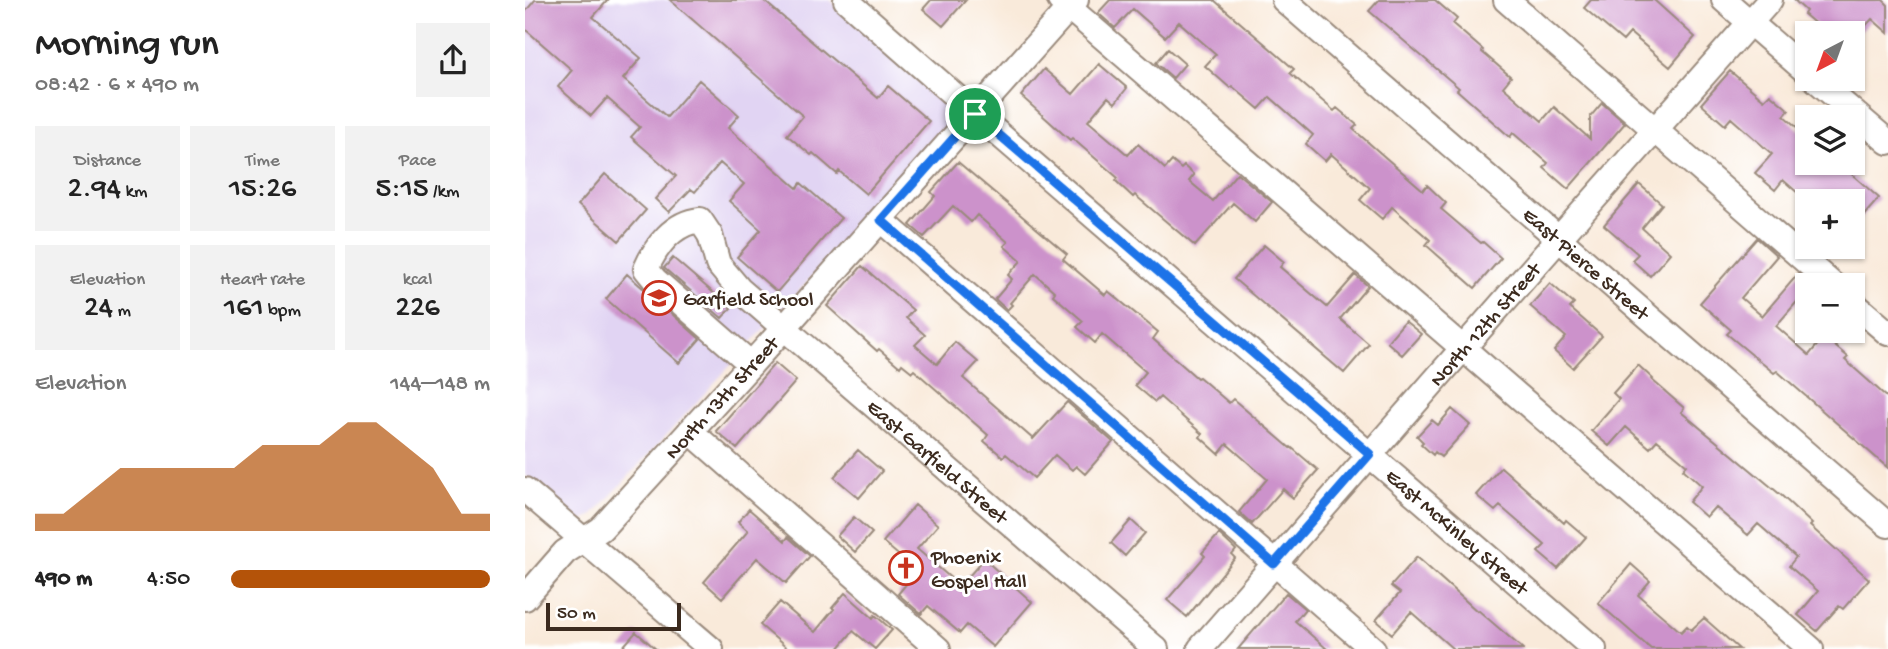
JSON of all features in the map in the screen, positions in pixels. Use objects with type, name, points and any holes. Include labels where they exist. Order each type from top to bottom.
[{"type":"street","name":"East McKinley Street","points":[[846,0],[1594,649]]},
{"type":"street","name":"East Pierce Street","points":[[1283,0],[1888,526]]},
{"type":"street","points":[[1506,0],[1819,273]]},
{"type":"street","points":[[1724,0],[1795,62]]},
{"type":"street","name":"North 12th Street","points":[[1200,649],[1770,0]]},
{"type":"street","name":"North 13th Street","points":[[525,598],[565,552],[601,529],[881,220],[1069,3]]},
{"type":"street","points":[[1069,3],[1811,649]]},
{"type":"street","points":[[1829,91],[1888,142]]},
{"type":"street","name":"East Garfield Street","points":[[751,364],[655,280],[646,269],[654,252],[669,235],[688,222],[700,220],[709,235],[718,264],[739,289],[1156,649]]},
{"type":"street","points":[[881,220],[1373,649]]},
{"type":"street","points":[[1865,313],[1888,333]]},
{"type":"street","points":[[690,431],[938,649]]},
{"type":"street","points":[[525,490],[711,649]]},
{"type":"shaded area","name":"Garfield School","points":[[525,0],[830,0],[956,113],[955,121],[593,515],[583,521],[574,518],[525,475]]},
{"type":"building","points":[[535,0],[608,0],[593,17],[641,58],[623,79],[667,117],[699,80],[739,115],[728,128],[797,188],[801,183],[841,218],[777,292],[737,257],[761,230],[729,201],[744,184],[720,163],[695,192],[691,189],[669,212],[655,199],[676,176],[631,137],[640,127],[607,98],[591,116],[558,87],[572,70],[525,29],[525,12]]},
{"type":"building","points":[[670,0],[763,0],[878,98],[888,86],[929,121],[866,194],[839,171],[837,174],[787,135],[803,116]]},
{"type":"building","points":[[931,0],[966,0],[943,26],[923,9]]},
{"type":"building","points":[[1110,0],[1214,0],[1294,69],[1290,73],[1334,111],[1337,108],[1357,125],[1353,129],[1386,158],[1423,190],[1427,185],[1446,203],[1441,209],[1501,258],[1475,288],[1426,245],[1430,240],[1392,207],[1382,219],[1360,200],[1370,188],[1331,154],[1325,161],[1306,144],[1313,135],[1270,97],[1259,109],[1205,66],[1216,54],[1179,22],[1165,37],[1133,9],[1115,28],[1098,13]]},
{"type":"building","points":[[1379,0],[1435,0],[1457,19],[1453,24],[1511,77],[1503,87],[1542,121],[1554,107],[1590,139],[1590,117],[1602,103],[1625,123],[1568,189],[1544,168],[1548,163],[1513,133],[1510,137],[1457,90],[1459,88],[1369,11]]},
{"type":"building","points":[[1591,0],[1654,0],[1695,37],[1670,67],[1630,33],[1623,41],[1584,8]]},
{"type":"building","points":[[1794,0],[1883,0],[1888,5],[1888,33],[1872,19],[1865,27],[1865,21],[1812,21],[1804,14],[1806,11]]},
{"type":"building","points":[[1168,49],[1185,64],[1173,78],[1156,63]]},
{"type":"building","points":[[1099,64],[1127,88],[1115,103],[1108,97],[1088,121],[1128,155],[1138,144],[1165,169],[1172,161],[1181,169],[1184,166],[1194,175],[1189,181],[1213,201],[1237,173],[1272,202],[1255,222],[1233,203],[1195,246],[1135,195],[1133,197],[1116,181],[1118,178],[1021,96],[1044,69],[1073,94]]},
{"type":"building","points":[[1730,71],[1764,100],[1770,94],[1789,110],[1784,116],[1795,126],[1795,175],[1853,175],[1879,198],[1865,214],[1865,189],[1795,190],[1783,180],[1775,190],[1755,173],[1772,154],[1731,118],[1725,125],[1701,104]]},
{"type":"building","points":[[958,162],[1067,254],[1063,259],[1105,295],[1108,291],[1158,332],[1153,339],[1197,378],[1229,403],[1233,399],[1318,470],[1293,498],[1283,489],[1252,524],[1239,512],[1267,479],[1227,444],[1219,454],[1200,437],[1202,434],[1160,397],[1155,402],[1135,385],[1146,372],[1102,334],[1095,343],[1077,327],[1083,321],[1053,295],[1055,292],[1035,274],[1007,310],[995,299],[1012,279],[1008,275],[1021,261],[1004,246],[1008,242],[977,215],[971,222],[953,206],[924,237],[910,225],[935,196],[931,192]]},
{"type":"building","points":[[605,174],[646,210],[619,241],[578,205]]},
{"type":"building","points":[[1639,184],[1662,204],[1642,228],[1670,253],[1650,276],[1632,260],[1638,254],[1604,225]]},
{"type":"building","points":[[1757,238],[1777,256],[1741,298],[1762,316],[1795,278],[1795,304],[1776,326],[1809,355],[1819,343],[1831,343],[1848,357],[1845,360],[1888,398],[1888,468],[1777,371],[1774,373],[1727,334],[1731,330],[1700,303]]},
{"type":"building","points":[[1264,245],[1284,262],[1280,267],[1327,307],[1355,275],[1368,286],[1340,319],[1369,344],[1344,373],[1234,279]]},
{"type":"building","points":[[673,258],[731,308],[722,318],[664,268]]},
{"type":"building","points":[[862,266],[913,310],[906,318],[925,335],[915,345],[937,364],[955,342],[978,362],[963,378],[1033,439],[1067,402],[1113,442],[1085,474],[1076,466],[1072,470],[1055,455],[1034,478],[1006,454],[1003,457],[984,441],[988,435],[914,370],[912,372],[902,364],[900,367],[879,349],[877,351],[827,306]]},
{"type":"building","points":[[627,274],[700,339],[679,363],[606,299]]},
{"type":"building","points":[[1550,283],[1574,304],[1570,308],[1602,336],[1573,368],[1554,351],[1566,337],[1530,306]]},
{"type":"building","points":[[1405,321],[1421,334],[1402,355],[1387,342]]},
{"type":"building","points":[[775,363],[796,381],[737,449],[716,431]]},
{"type":"building","points":[[1638,365],[1684,408],[1681,412],[1782,496],[1812,524],[1810,526],[1869,579],[1843,609],[1839,606],[1817,631],[1798,615],[1818,591],[1789,566],[1796,557],[1758,524],[1748,535],[1715,507],[1706,517],[1689,502],[1702,486],[1683,469],[1687,465],[1657,440],[1650,448],[1626,427],[1609,446],[1591,431],[1619,399],[1613,393]]},
{"type":"building","points":[[1452,409],[1470,425],[1441,457],[1435,452],[1433,455],[1417,436],[1432,420],[1438,425]]},
{"type":"building","points":[[858,450],[882,471],[859,498],[834,477]]},
{"type":"building","points":[[1501,467],[1564,523],[1566,520],[1586,537],[1558,569],[1538,552],[1545,545],[1500,506],[1495,511],[1476,495]]},
{"type":"building","points":[[915,505],[938,525],[917,549],[960,586],[984,559],[1032,602],[993,647],[967,625],[960,633],[928,606],[921,614],[898,594],[917,571],[883,542]]},
{"type":"building","points":[[749,509],[785,541],[788,537],[810,556],[786,583],[757,558],[722,598],[704,582],[748,531],[738,522]]},
{"type":"building","points":[[854,517],[872,533],[855,552],[837,536]]},
{"type":"building","points":[[1131,520],[1145,533],[1125,556],[1111,543]]},
{"type":"building","points":[[1219,534],[1236,550],[1232,555],[1235,558],[1187,617],[1167,600],[1205,556],[1202,553]]},
{"type":"building","points":[[1417,557],[1523,649],[1453,649],[1411,612],[1392,634],[1376,620],[1400,593],[1391,586]]},
{"type":"building","points":[[1631,564],[1650,581],[1638,595],[1681,632],[1687,626],[1691,630],[1704,618],[1739,649],[1651,649],[1598,603]]},
{"type":"building","points":[[845,593],[873,618],[875,615],[892,630],[875,649],[853,631],[838,649],[788,649],[760,625],[780,602],[815,632]]},
{"type":"building","points":[[1286,593],[1305,609],[1295,621],[1327,649],[1238,649]]},
{"type":"building","points":[[636,632],[656,649],[621,649]]},
{"type":"place","name":"Garfield School","points":[[659,298]]},
{"type":"place","name":"Phoenix Gospel Hall","points":[[906,568]]},
{"type":"route","points":[[975,114],[1370,454],[1274,564],[881,220],[975,114]]}]
